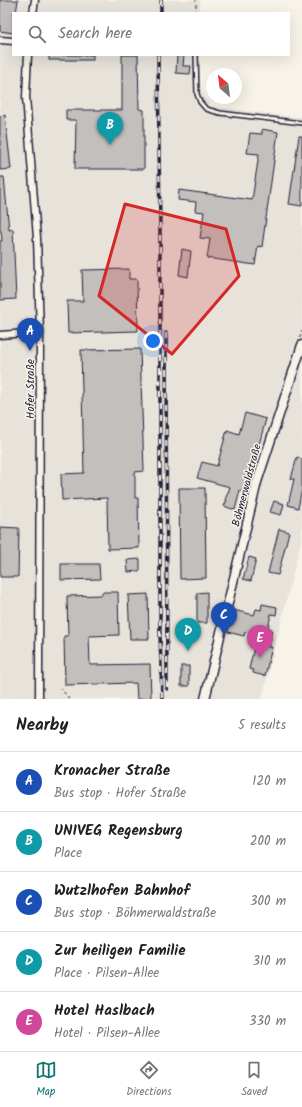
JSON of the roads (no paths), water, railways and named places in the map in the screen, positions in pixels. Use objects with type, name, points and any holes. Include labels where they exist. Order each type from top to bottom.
[{"type":"street","points":[[33,12],[35,0]]},
{"type":"street","points":[[0,40],[12,41]]},
{"type":"street","name":"Hofer Straße","points":[[28,56],[26,97],[37,238],[40,332],[38,699]]},
{"type":"street","points":[[0,335],[40,332]]},
{"type":"street","name":"Böhmerwaldstraße","points":[[205,699],[257,482],[302,345]]},
{"type":"lane","points":[[196,56],[197,94],[200,102],[206,109],[220,113],[302,123]]},
{"type":"railway","points":[[161,0],[161,12]]},
{"type":"railway","points":[[158,56],[160,230],[160,634],[162,699]]},
{"type":"railway","points":[[166,333],[167,689]]},
{"type":"place","name":"UNIVEG Regensburg","points":[[110,145]]},
{"type":"place","name":"Kronacher Straße","points":[[30,351]]},
{"type":"place","name":"Wutzlhofen Bahnhof","points":[[224,635]]},
{"type":"place","name":"Zur heiligen Familie","points":[[188,651]]},
{"type":"place","name":"Hotel Haslbach","points":[[260,658]]}]
